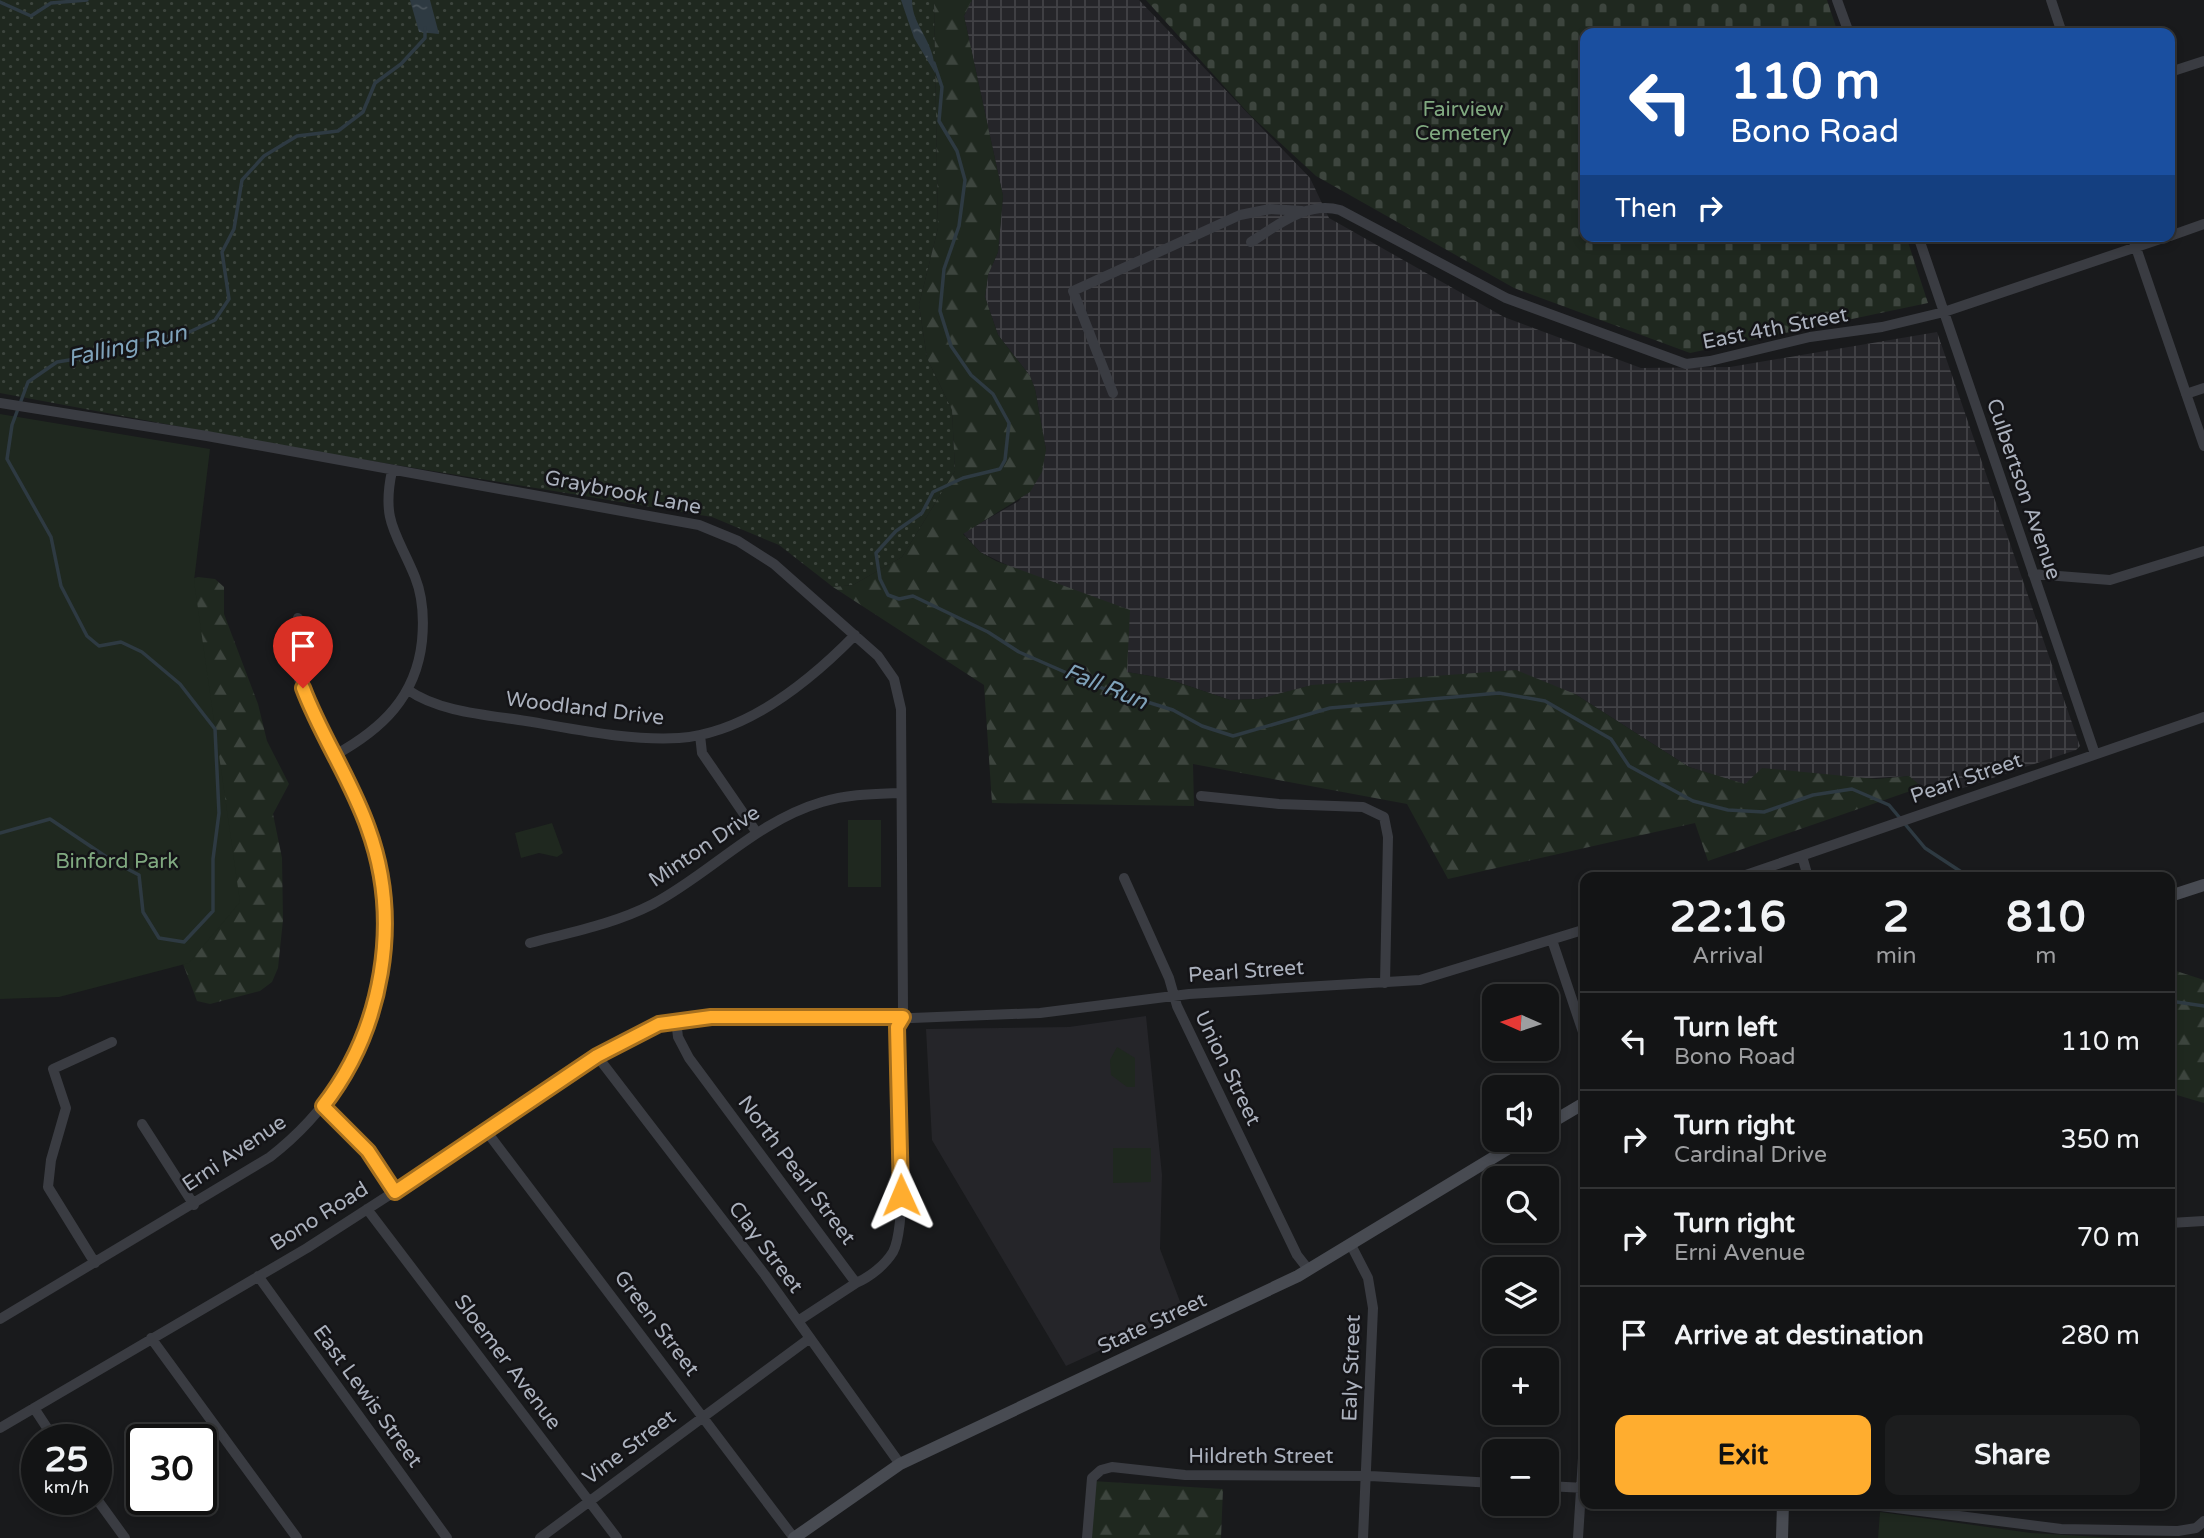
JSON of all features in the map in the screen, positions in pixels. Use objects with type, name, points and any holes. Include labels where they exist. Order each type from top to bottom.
[{"type":"main road","points":[[2175,894],[2204,885]]},
{"type":"main road","points":[[1559,1118],[1580,1106]]},
{"type":"main road","name":"State Street","points":[[794,1538],[900,1464],[1308,1269],[1503,1152]]},
{"type":"main road","points":[[1782,1538],[1783,1509]]},
{"type":"street","points":[[1837,0],[1847,28]]},
{"type":"street","points":[[2051,0],[2060,28]]},
{"type":"street","points":[[2175,70],[2204,61]]},
{"type":"street","name":"East 4th Street","points":[[1251,242],[1302,211],[1322,207],[1340,210],[1506,298],[1686,364],[1710,361],[1810,337],[1882,327],[1944,312],[2151,242]]},
{"type":"street","points":[[1112,393],[1073,291],[1244,214],[1270,209],[1302,211]]},
{"type":"street","name":"East 4th Street","points":[[2175,234],[2204,224]]},
{"type":"street","name":"Culbertson Avenue","points":[[1920,242],[2095,754]]},
{"type":"street","points":[[2134,242],[2204,446]]},
{"type":"street","points":[[2186,394],[2204,388]]},
{"type":"street","name":"Graybrook Lane","points":[[0,403],[207,436],[675,520],[719,532],[774,564],[878,656],[894,679],[899,693],[903,1017],[897,1027],[899,1234],[893,1252],[881,1266],[856,1283]]},
{"type":"street","points":[[335,755],[379,726],[408,690],[419,663],[422,607],[415,578],[388,515],[392,471]]},
{"type":"street","points":[[2033,574],[2110,580],[2204,551]]},
{"type":"street","name":"Erni Avenue","points":[[0,1319],[270,1157],[298,1135],[323,1106],[345,1077],[363,1040],[376,995],[384,936],[383,899],[375,851],[354,794],[310,708],[293,658],[292,640],[298,618]]},
{"type":"street","name":"Woodland Drive","points":[[408,690],[427,701],[563,727],[661,739],[700,735],[742,721],[771,704],[823,665],[855,635]]},
{"type":"street","name":"Pearl Street","points":[[1755,872],[2204,717]]},
{"type":"street","points":[[700,735],[702,753],[757,833]]},
{"type":"street","name":"Minton Drive","points":[[530,943],[622,918],[650,905],[757,833],[819,802],[867,794],[901,793]]},
{"type":"street","points":[[1201,796],[1265,803],[1363,807],[1384,817],[1388,837],[1385,983]]},
{"type":"street","points":[[1802,856],[1807,872]]},
{"type":"street","name":"Union Street","points":[[1124,878],[1169,978],[1172,996],[1297,1255],[1308,1269]]},
{"type":"street","name":"Pearl Street","points":[[903,1017],[1040,1013],[1172,996],[1385,983],[1435,977],[1580,931]]},
{"type":"street","points":[[1552,940],[1580,1023]]},
{"type":"street","name":"Bono Road","points":[[0,1428],[368,1209],[488,1132],[597,1056],[651,1027],[676,1020],[711,1017],[903,1017]]},
{"type":"street","name":"North Pearl Street","points":[[676,1020],[678,1037],[690,1058],[856,1283]]},
{"type":"street","points":[[95,1263],[48,1187],[51,1160],[66,1108],[53,1069],[112,1042]]},
{"type":"street","name":"Clay Street","points":[[597,1056],[798,1321],[900,1464]]},
{"type":"street","points":[[323,1106],[368,1151],[395,1192]]},
{"type":"street","points":[[142,1124],[194,1205]]},
{"type":"street","name":"Green Street","points":[[488,1132],[794,1538]]},
{"type":"street","name":"Sloemer Avenue","points":[[368,1209],[617,1538]]},
{"type":"street","points":[[2175,1223],[2204,1221]]},
{"type":"street","name":"Ealy Street","points":[[1351,1245],[1368,1279],[1373,1297],[1363,1538]]},
{"type":"street","name":"East Lewis Street","points":[[258,1276],[447,1538]]},
{"type":"street","points":[[798,1321],[856,1283]]},
{"type":"street","points":[[151,1338],[297,1538]]},
{"type":"street","name":"Vine Street","points":[[540,1538],[810,1338]]},
{"type":"street","points":[[34,1408],[44,1424]]},
{"type":"street","name":"Hildreth Street","points":[[1087,1538],[1090,1482],[1094,1475],[1105,1468],[1185,1475],[1366,1476],[1482,1482]]},
{"type":"street","points":[[1559,1487],[1580,1488]]},
{"type":"street","points":[[1578,1538],[1581,1509]]},
{"type":"street","points":[[1904,1509],[2061,1529],[2191,1530],[2204,1521]]},
{"type":"street","points":[[108,1515],[125,1538]]},
{"type":"shaded area","points":[[972,0],[1139,0],[1310,178],[1329,218],[1504,317],[1641,368],[1730,367],[1937,332],[2080,746],[2076,750],[1960,789],[1957,781],[1922,787],[1908,776],[1745,785],[1689,767],[1575,694],[1313,685],[1259,699],[1230,700],[1168,679],[1127,672],[1011,567],[980,552],[963,533],[1019,501],[1046,450],[1035,389],[1030,376],[998,335],[985,297],[988,275],[998,252],[1003,196],[964,16]]},
{"type":"shaded area","points":[[1146,1016],[1162,1175],[1160,1249],[1184,1312],[1066,1366],[932,1140],[926,1029],[1069,1027]]},
{"type":"green space","points":[[0,0],[934,0],[938,228],[919,305],[927,358],[952,410],[955,471],[902,557],[853,585],[833,587],[779,545],[712,517],[299,449],[0,393]]},
{"type":"green space","points":[[934,0],[972,0],[964,16],[1003,196],[998,252],[988,275],[985,297],[998,335],[1030,376],[1035,389],[1046,450],[1042,472],[1030,492],[963,534],[980,552],[996,561],[1130,610],[1127,672],[1168,679],[1230,700],[1259,699],[1312,685],[1516,670],[1575,694],[1689,767],[1745,784],[1762,768],[1876,779],[1909,776],[1922,787],[1708,861],[1695,823],[1448,879],[1407,804],[1193,764],[1194,806],[992,803],[984,685],[833,587],[853,585],[902,557],[955,471],[952,410],[927,358],[919,305],[938,228]]},
{"type":"green space","name":"Fairview Cemetery","points":[[1146,0],[1827,0],[1836,28],[1580,28],[1580,242],[1908,242],[1928,303],[1690,353],[1514,288],[1316,176],[1250,115]]},
{"type":"green space","name":"Binford Park","points":[[0,414],[210,449],[194,581],[240,902],[189,963],[59,997],[0,999]]},
{"type":"green space","points":[[198,577],[215,579],[224,587],[224,614],[258,704],[267,741],[289,784],[273,814],[282,858],[283,920],[278,968],[272,982],[260,991],[210,1004],[197,1001],[180,956],[182,582]]},
{"type":"green space","points":[[848,820],[881,820],[881,887],[848,887]]},
{"type":"green space","points":[[552,823],[563,853],[557,857],[539,853],[521,858],[515,833]]},
{"type":"green space","points":[[2175,971],[2204,980],[2204,1103],[2175,1094]]},
{"type":"green space","points":[[1117,1047],[1135,1058],[1135,1087],[1127,1087],[1111,1075],[1110,1060]]},
{"type":"green space","points":[[1113,1148],[1151,1148],[1151,1182],[1113,1183]]},
{"type":"green space","points":[[1092,1481],[1223,1489],[1221,1538],[1090,1538]]},
{"type":"green space","points":[[1880,1512],[2031,1533],[2117,1538],[1878,1538]]},
{"type":"water","points":[[410,0],[430,0],[439,34],[419,32]]},
{"type":"water","points":[[901,0],[912,0],[913,10],[931,51],[935,73],[914,38]]},
{"type":"waterway","name":"Fall Run","points":[[0,2],[31,16],[51,3],[87,0]]},
{"type":"waterway","name":"Falling Run","points":[[0,833],[50,819],[114,862],[139,875],[143,912],[159,938],[184,942],[213,911],[213,859],[219,813],[215,729],[180,684],[142,652],[121,642],[99,646],[87,636],[61,586],[51,537],[7,459],[12,425],[28,382],[57,362],[88,357],[128,342],[185,334],[215,320],[229,299],[222,252],[234,229],[242,180],[264,156],[297,136],[338,131],[363,112],[375,83],[401,64],[425,38],[425,28]]},
{"type":"waterway","name":"Fall Run","points":[[934,63],[942,87],[939,121],[957,151],[965,180],[959,226],[944,269],[940,311],[951,346],[971,375],[993,394],[1009,423],[1005,460],[1000,469],[963,478],[933,492],[922,513],[896,531],[876,553],[880,579],[888,595],[899,599],[913,596],[988,632],[1019,652],[1099,687],[1173,710],[1202,726],[1233,736],[1330,708],[1499,693],[1545,701],[1611,739],[1629,766],[1693,801],[1728,810],[1764,812],[1813,795],[1852,789],[1889,805],[1925,848],[1961,872]]},
{"type":"waterway","name":"Fall Run","points":[[2175,1002],[2204,1006]]},
{"type":"route","points":[[303,688],[368,828],[383,899],[383,959],[374,1007],[354,1060],[336,1091],[323,1106],[368,1151],[395,1192],[619,1042],[659,1024],[698,1017],[903,1017],[897,1027],[901,1195]]}]
